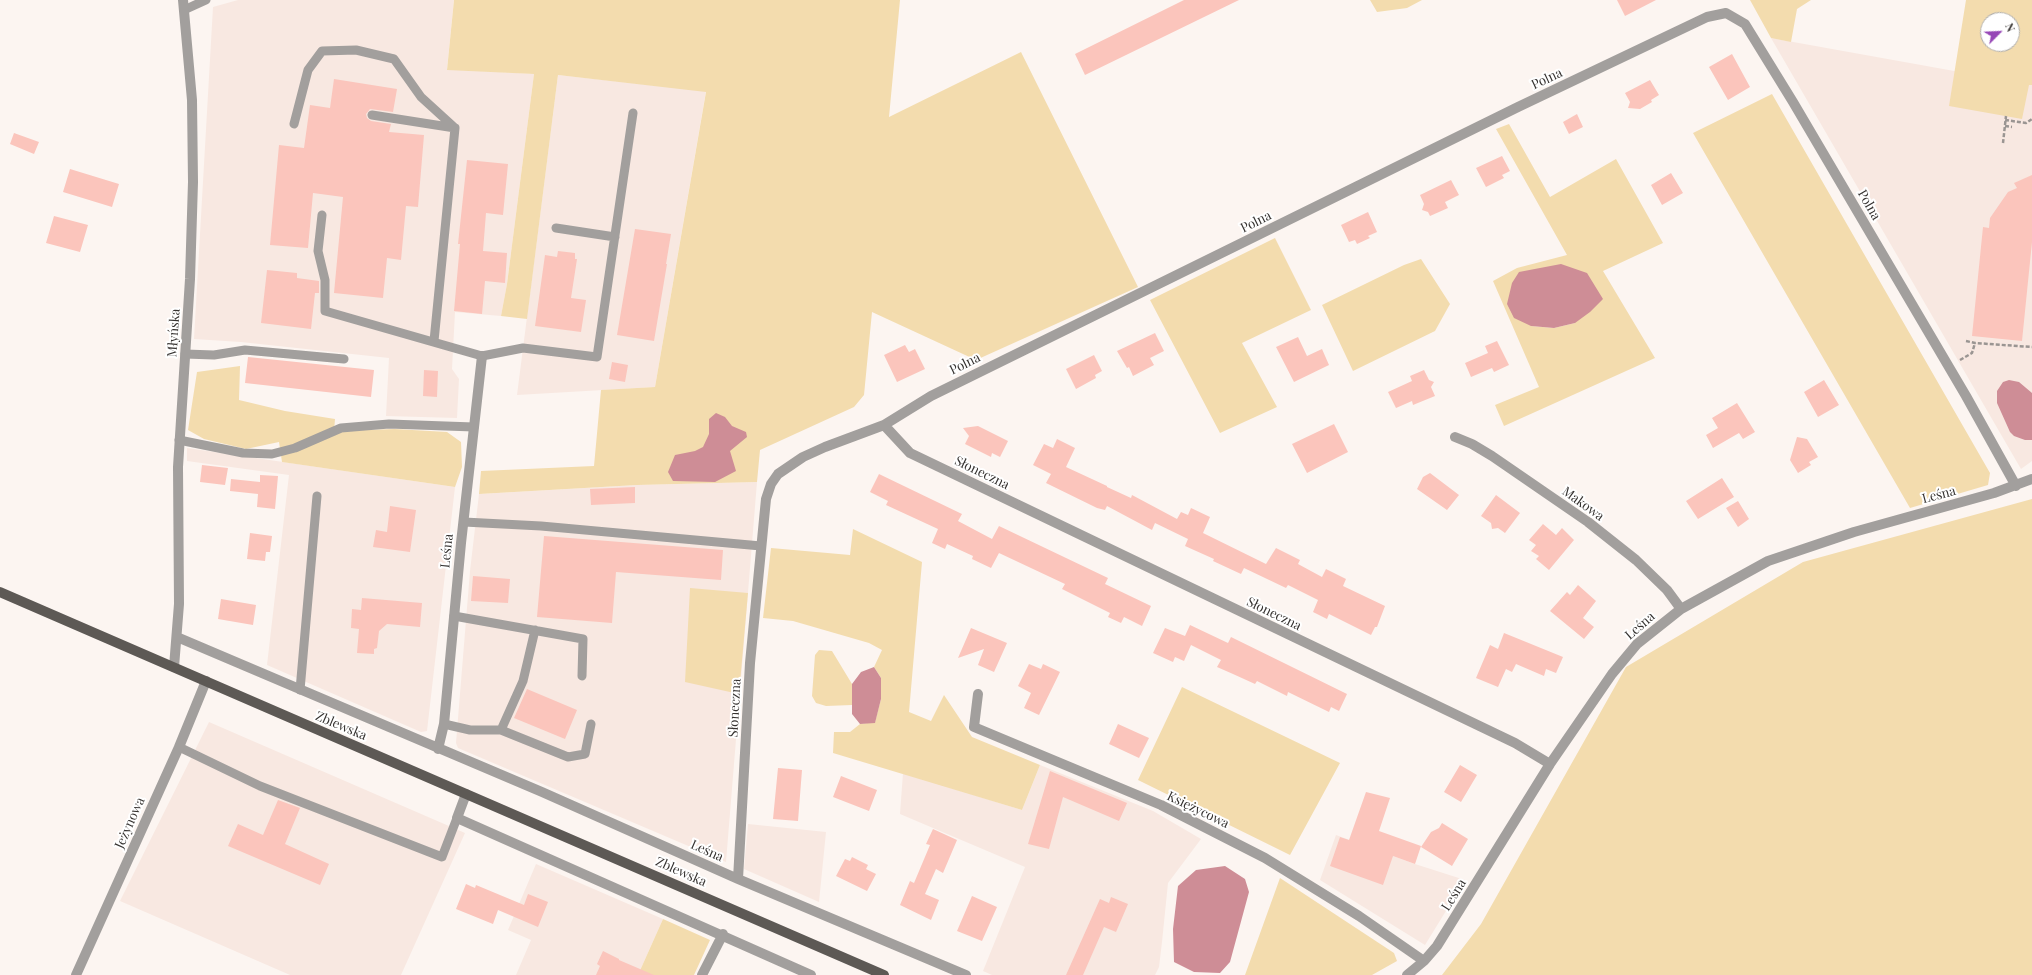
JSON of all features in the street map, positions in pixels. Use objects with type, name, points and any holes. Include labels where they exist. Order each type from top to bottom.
[{"type":"main road","name":"Zblewska","points":[[0,592],[884,975]]},
{"type":"street","name":"Młyńska","points":[[174,667],[179,604],[178,467],[194,182],[192,100],[183,5]]},
{"type":"street","name":"Polna","points":[[884,425],[931,396],[1518,107],[1707,17],[1726,13],[1745,24],[1793,102],[1966,396],[2016,486]]},
{"type":"street","name":"Leśna","points":[[438,749],[444,724],[482,356]]},
{"type":"street","name":"Słoneczna","points":[[738,879],[750,663],[766,499],[771,484],[778,474],[803,457],[825,447],[884,425],[910,453],[1515,743],[1550,764]]},
{"type":"street","name":"Makowa","points":[[1455,437],[1472,444],[1492,456],[1588,522],[1636,560],[1667,590],[1681,609]]},
{"type":"street","name":"Leśna","points":[[1407,975],[1424,961],[1437,946],[1550,764],[1622,662],[1637,644],[1681,609],[1768,561],[1854,532],[2016,486],[2032,479]]},
{"type":"street","name":"Leśna","points":[[177,637],[738,879],[966,975]]},
{"type":"street","name":"Jeżynowa","points":[[76,975],[179,747],[206,681]]},
{"type":"street","name":"Księżycowa","points":[[978,694],[974,727],[1161,805],[1265,858],[1359,916],[1424,961]]},
{"type":"street","points":[[466,794],[457,818],[723,934],[811,975]]},
{"type":"street","points":[[702,975],[723,934]]},
{"type":"lane","points":[[183,5],[206,0]]},
{"type":"lane","points":[[294,124],[308,70],[322,51],[356,50],[394,59],[421,97],[455,128]]},
{"type":"lane","points":[[322,215],[318,251],[325,280],[325,311],[482,356],[523,348],[597,357],[633,113]]},
{"type":"lane","points":[[372,115],[455,128]]},
{"type":"lane","points":[[434,341],[455,128]]},
{"type":"lane","points":[[556,228],[615,237]]},
{"type":"lane","points":[[185,354],[214,355],[246,350],[344,359]]},
{"type":"lane","points":[[180,440],[243,453],[272,454],[296,448],[341,428],[389,424],[474,427]]},
{"type":"lane","points":[[300,690],[317,496]]},
{"type":"lane","points":[[464,522],[541,526],[761,546]]},
{"type":"lane","points":[[454,616],[583,638],[582,676]]},
{"type":"lane","points":[[501,730],[523,681],[535,630]]},
{"type":"lane","points":[[444,724],[470,730],[501,730],[568,757],[585,754],[591,724]]},
{"type":"lane","points":[[179,747],[260,786],[442,857],[457,818]]},
{"type":"path","points":[[2003,144],[2006,116]]},
{"type":"path","points":[[2005,120],[2026,123],[2032,119]]},
{"type":"path","points":[[2005,126],[2012,127]]},
{"type":"path","points":[[1966,341],[2032,348]]},
{"type":"path","points":[[1958,362],[1972,352],[1975,343]]},
{"type":"shaded area","points":[[238,0],[454,0],[447,69],[534,74],[507,284],[501,316],[455,312],[452,369],[459,379],[457,418],[386,416],[389,358],[241,342],[194,339],[213,7]]},
{"type":"shaded area","points":[[454,0],[900,0],[889,117],[1021,52],[1138,287],[976,360],[872,312],[864,395],[854,407],[760,450],[757,482],[637,485],[479,494],[481,471],[594,466],[601,390],[655,387],[706,92],[558,75],[527,319],[501,316],[507,284],[534,74],[447,70]]},
{"type":"shaded area","points":[[1370,0],[1422,0],[1407,8],[1377,12]]},
{"type":"shaded area","points":[[1750,0],[1811,0],[1797,9],[1791,42],[1771,38]]},
{"type":"shaded area","points":[[1966,0],[2032,0],[2032,85],[2029,85],[2022,119],[1949,106]]},
{"type":"shaded area","points":[[1771,38],[2032,85],[2032,461],[2021,469]]},
{"type":"shaded area","points":[[558,75],[706,91],[655,387],[517,395]]},
{"type":"shaded area","points":[[1772,94],[1990,473],[1988,485],[1910,508],[1693,133]]},
{"type":"shaded area","points":[[1509,124],[1550,197],[1616,159],[1663,243],[1603,271],[1655,358],[1504,426],[1495,405],[1539,387],[1493,281],[1517,268],[1567,255],[1496,129]],"holes":[[[1575,323],[1554,328],[1531,326]]]},
{"type":"shaded area","points":[[1275,238],[1311,310],[1242,343],[1277,407],[1220,433],[1150,300]]},
{"type":"shaded area","points":[[1421,259],[1450,304],[1435,331],[1353,371],[1322,305],[1404,265]]},
{"type":"shaded area","points":[[1561,264],[1587,273],[1603,299],[1590,312],[1575,323],[1554,328],[1531,326],[1514,318],[1507,304],[1512,283],[1519,272]]},
{"type":"shaded area","points":[[240,366],[239,400],[285,411],[335,419],[334,431],[395,429],[447,432],[461,442],[462,467],[455,487],[282,462],[279,442],[246,449],[204,439],[188,430],[197,372]]},
{"type":"shaded area","points":[[2009,380],[2019,382],[2032,393],[2032,440],[2025,440],[2014,436],[2010,432],[1997,403],[1997,391],[2003,382]]},
{"type":"shaded area","points":[[716,413],[725,417],[732,426],[746,432],[747,437],[730,451],[736,471],[715,482],[673,481],[668,472],[675,455],[695,451],[703,447],[709,434],[709,419]]},
{"type":"shaded area","points":[[187,448],[455,487],[427,731],[421,732],[267,665],[289,475],[187,461]]},
{"type":"shaded area","points":[[757,482],[726,862],[458,748],[456,743],[470,571],[479,494],[637,485]]},
{"type":"shaded area","points":[[2032,499],[2032,975],[1442,975],[1481,924],[1626,667],[1803,562]]},
{"type":"shaded area","points":[[853,529],[922,562],[909,712],[931,721],[944,695],[972,737],[1040,765],[1022,810],[833,753],[834,732],[850,732],[860,724],[875,722],[881,699],[881,678],[874,667],[882,650],[869,643],[793,621],[763,618],[771,548],[850,555]]},
{"type":"shaded area","points":[[690,588],[748,593],[739,694],[685,682]]},
{"type":"shaded area","points":[[819,650],[832,651],[852,684],[852,705],[826,706],[816,703],[812,696],[815,655]]},
{"type":"shaded area","points":[[874,667],[881,678],[881,699],[875,723],[860,724],[852,714],[852,684],[861,672]]},
{"type":"shaded area","points":[[1182,687],[1340,763],[1290,855],[1138,780]]},
{"type":"shaded area","points":[[209,722],[465,833],[401,975],[290,975],[120,901]]},
{"type":"shaded area","points":[[1040,765],[1153,811],[1201,839],[1168,883],[1159,967],[1155,975],[992,975],[983,971],[1025,867],[900,814],[903,773],[1022,810]]},
{"type":"shaded area","points":[[748,824],[826,832],[819,902],[744,869]]},
{"type":"shaded area","points":[[1336,835],[1415,864],[1465,880],[1425,945],[1320,880]]},
{"type":"shaded area","points":[[536,864],[663,919],[638,975],[516,975],[531,940],[508,930]]},
{"type":"shaded area","points":[[1225,866],[1245,879],[1249,892],[1230,962],[1220,973],[1194,972],[1174,962],[1173,929],[1178,886],[1196,870]]},
{"type":"shaded area","points":[[1280,878],[1394,953],[1397,961],[1372,975],[1245,975]]},
{"type":"shaded area","points":[[663,919],[710,940],[694,975],[638,975]]},
{"type":"building","points":[[1184,0],[1239,0],[1085,75],[1075,54]]},
{"type":"building","points":[[1617,0],[1656,0],[1625,16]]},
{"type":"building","points":[[1732,54],[1750,87],[1728,100],[1709,67]]},
{"type":"building","points":[[334,79],[397,89],[393,112],[370,109],[366,114],[367,118],[371,121],[391,124],[389,132],[424,135],[418,207],[406,206],[401,260],[387,258],[383,298],[334,293],[343,197],[313,193],[308,248],[270,245],[279,145],[304,148],[310,105],[330,108]]},
{"type":"building","points":[[1650,80],[1659,95],[1651,100],[1652,102],[1640,109],[1628,108],[1630,102],[1625,93]]},
{"type":"building","points":[[1577,114],[1583,127],[1569,134],[1563,122]]},
{"type":"building","points":[[14,133],[39,142],[34,154],[10,144]]},
{"type":"building","points":[[1502,156],[1510,171],[1502,175],[1504,178],[1486,187],[1476,168]]},
{"type":"building","points":[[467,160],[508,164],[503,215],[486,213],[483,251],[507,253],[505,283],[485,281],[482,314],[454,311],[460,244],[458,244]]},
{"type":"building","points":[[70,169],[119,184],[112,207],[63,192]]},
{"type":"building","points":[[1671,173],[1683,193],[1662,205],[1651,185]]},
{"type":"building","points":[[2032,175],[2032,242],[2022,341],[1972,336],[1983,227],[1989,228],[1990,218],[2008,192],[2017,188],[2014,183]]},
{"type":"building","points":[[1451,180],[1459,195],[1445,202],[1448,208],[1430,216],[1428,212],[1422,210],[1424,204],[1420,195]]},
{"type":"building","points":[[1368,212],[1377,232],[1368,236],[1370,238],[1357,244],[1355,240],[1349,242],[1341,225]]},
{"type":"building","points":[[54,216],[88,225],[80,252],[46,243]]},
{"type":"building","points":[[635,229],[671,234],[654,341],[617,335]]},
{"type":"building","points":[[558,251],[575,253],[575,259],[577,259],[571,298],[586,300],[581,332],[535,326],[545,255],[557,257]]},
{"type":"building","points":[[267,270],[297,273],[297,278],[319,281],[319,293],[315,293],[311,329],[261,323]]},
{"type":"building","points":[[1155,333],[1164,351],[1150,358],[1154,365],[1133,376],[1129,367],[1127,368],[1117,351]]},
{"type":"building","points":[[1298,337],[1307,356],[1322,349],[1329,365],[1294,382],[1276,347]]},
{"type":"building","points":[[1497,341],[1509,365],[1494,372],[1492,368],[1471,377],[1465,363],[1488,353],[1485,346]]},
{"type":"building","points":[[905,345],[909,352],[915,349],[925,369],[897,382],[884,355]]},
{"type":"building","points":[[1094,355],[1102,371],[1095,375],[1096,378],[1076,389],[1066,369]]},
{"type":"building","points":[[248,357],[374,370],[371,397],[245,383]]},
{"type":"building","points":[[612,362],[628,365],[625,382],[609,379]]},
{"type":"building","points":[[424,370],[438,371],[437,397],[423,396]]},
{"type":"building","points":[[1424,370],[1429,380],[1434,382],[1431,387],[1435,396],[1413,405],[1412,401],[1396,408],[1388,392],[1412,381],[1410,376]]},
{"type":"building","points":[[1824,380],[1839,405],[1818,417],[1804,392]]},
{"type":"building","points":[[1737,403],[1755,432],[1743,439],[1739,433],[1713,448],[1706,435],[1718,428],[1712,418]]},
{"type":"building","points":[[1334,424],[1348,452],[1307,473],[1292,444]]},
{"type":"building","points":[[978,426],[1008,441],[1000,457],[992,453],[991,457],[965,444],[969,436],[963,428]]},
{"type":"building","points":[[1797,437],[1807,439],[1818,457],[1809,462],[1811,465],[1798,473],[1790,460]]},
{"type":"building","points":[[1057,439],[1075,448],[1066,467],[1107,487],[1131,498],[1132,495],[1177,519],[1181,512],[1188,515],[1191,508],[1210,517],[1203,533],[1266,564],[1276,548],[1300,560],[1298,564],[1322,577],[1326,569],[1346,579],[1343,586],[1385,606],[1377,627],[1375,627],[1371,635],[1329,614],[1327,619],[1313,612],[1318,600],[1288,585],[1286,588],[1244,568],[1241,574],[1213,561],[1214,559],[1185,546],[1188,539],[1155,523],[1152,530],[1107,506],[1105,510],[1097,508],[1046,483],[1051,474],[1033,465],[1044,444],[1053,448]]},
{"type":"building","points":[[202,465],[228,468],[225,485],[200,482]]},
{"type":"building","points":[[1430,473],[1459,495],[1447,510],[1417,489],[1423,477]]},
{"type":"building","points":[[879,474],[962,514],[958,521],[992,539],[999,526],[1108,578],[1105,584],[1151,606],[1142,626],[1124,617],[1121,623],[1108,617],[1110,613],[1062,589],[1065,584],[999,553],[991,568],[972,559],[973,556],[947,544],[945,549],[932,543],[938,529],[886,505],[888,501],[870,492]]},
{"type":"building","points":[[260,475],[278,476],[275,509],[257,507],[258,494],[230,491],[231,479],[260,482]]},
{"type":"building","points":[[1722,478],[1734,497],[1698,519],[1686,501]]},
{"type":"building","points":[[635,487],[635,503],[591,505],[590,489]]},
{"type":"building","points":[[1496,495],[1520,513],[1505,533],[1498,528],[1492,529],[1491,523],[1481,516]]},
{"type":"building","points":[[1738,501],[1749,519],[1738,527],[1726,508]]},
{"type":"building","points":[[390,506],[416,510],[410,552],[373,547],[376,530],[387,532]]},
{"type":"building","points":[[1543,524],[1556,535],[1562,528],[1574,540],[1549,570],[1536,559],[1539,556],[1531,551],[1536,545],[1529,540]]},
{"type":"building","points":[[250,533],[272,536],[270,552],[266,552],[265,561],[247,559]]},
{"type":"building","points":[[544,536],[723,550],[721,580],[616,572],[612,623],[537,617]]},
{"type":"building","points":[[473,576],[510,579],[508,603],[471,601]]},
{"type":"building","points":[[1578,585],[1596,601],[1583,618],[1594,627],[1584,639],[1550,611],[1567,592],[1570,595]]},
{"type":"building","points":[[362,598],[422,603],[420,627],[387,624],[379,631],[377,648],[374,649],[374,654],[357,653],[359,629],[351,628],[352,609],[361,610]]},
{"type":"building","points":[[221,599],[256,605],[253,625],[218,619]]},
{"type":"building","points":[[1190,625],[1228,643],[1231,637],[1347,694],[1339,711],[1331,707],[1329,712],[1288,692],[1287,696],[1257,681],[1255,684],[1217,667],[1221,660],[1191,645],[1184,661],[1175,657],[1173,662],[1153,653],[1165,628],[1185,636]]},
{"type":"building","points":[[971,628],[1007,643],[994,672],[978,665],[984,649],[958,658]]},
{"type":"building","points":[[1504,633],[1563,657],[1556,673],[1546,669],[1544,676],[1516,664],[1512,672],[1506,669],[1498,687],[1476,678],[1490,645],[1498,649]]},
{"type":"building","points":[[1029,664],[1041,669],[1043,664],[1060,672],[1039,715],[1024,708],[1031,693],[1018,686]]},
{"type":"building","points":[[527,689],[577,710],[565,739],[514,718]]},
{"type":"building","points":[[1118,724],[1149,738],[1139,758],[1109,744]]},
{"type":"building","points":[[1460,765],[1477,775],[1461,802],[1444,792]]},
{"type":"building","points":[[778,768],[802,770],[798,821],[773,819]]},
{"type":"building","points":[[1050,771],[1127,803],[1119,821],[1063,797],[1049,849],[1028,844]]},
{"type":"building","points":[[841,776],[877,790],[869,811],[833,797]]},
{"type":"building","points":[[1366,792],[1390,798],[1379,831],[1421,846],[1415,864],[1393,856],[1383,885],[1330,866],[1340,837],[1349,840]]},
{"type":"building","points":[[278,800],[300,808],[285,844],[329,864],[320,885],[228,846],[238,824],[263,835]]},
{"type":"building","points":[[1442,823],[1468,839],[1452,866],[1421,847],[1431,832],[1439,828]]},
{"type":"building","points":[[933,829],[957,840],[943,873],[936,869],[925,894],[939,900],[931,920],[900,905],[910,881],[914,883],[930,845],[926,844]]},
{"type":"building","points":[[852,857],[868,865],[866,869],[876,874],[867,891],[836,876],[845,859],[850,861]]},
{"type":"building","points":[[466,884],[475,888],[476,885],[524,905],[528,894],[548,902],[538,927],[498,910],[493,924],[456,909]]},
{"type":"building","points":[[972,896],[997,907],[982,941],[957,931]]},
{"type":"building","points":[[1111,897],[1128,904],[1116,932],[1104,927],[1083,975],[1066,975],[1100,899],[1109,903]]},
{"type":"building","points":[[603,951],[619,960],[654,975],[596,975],[600,966],[597,964]]}]
